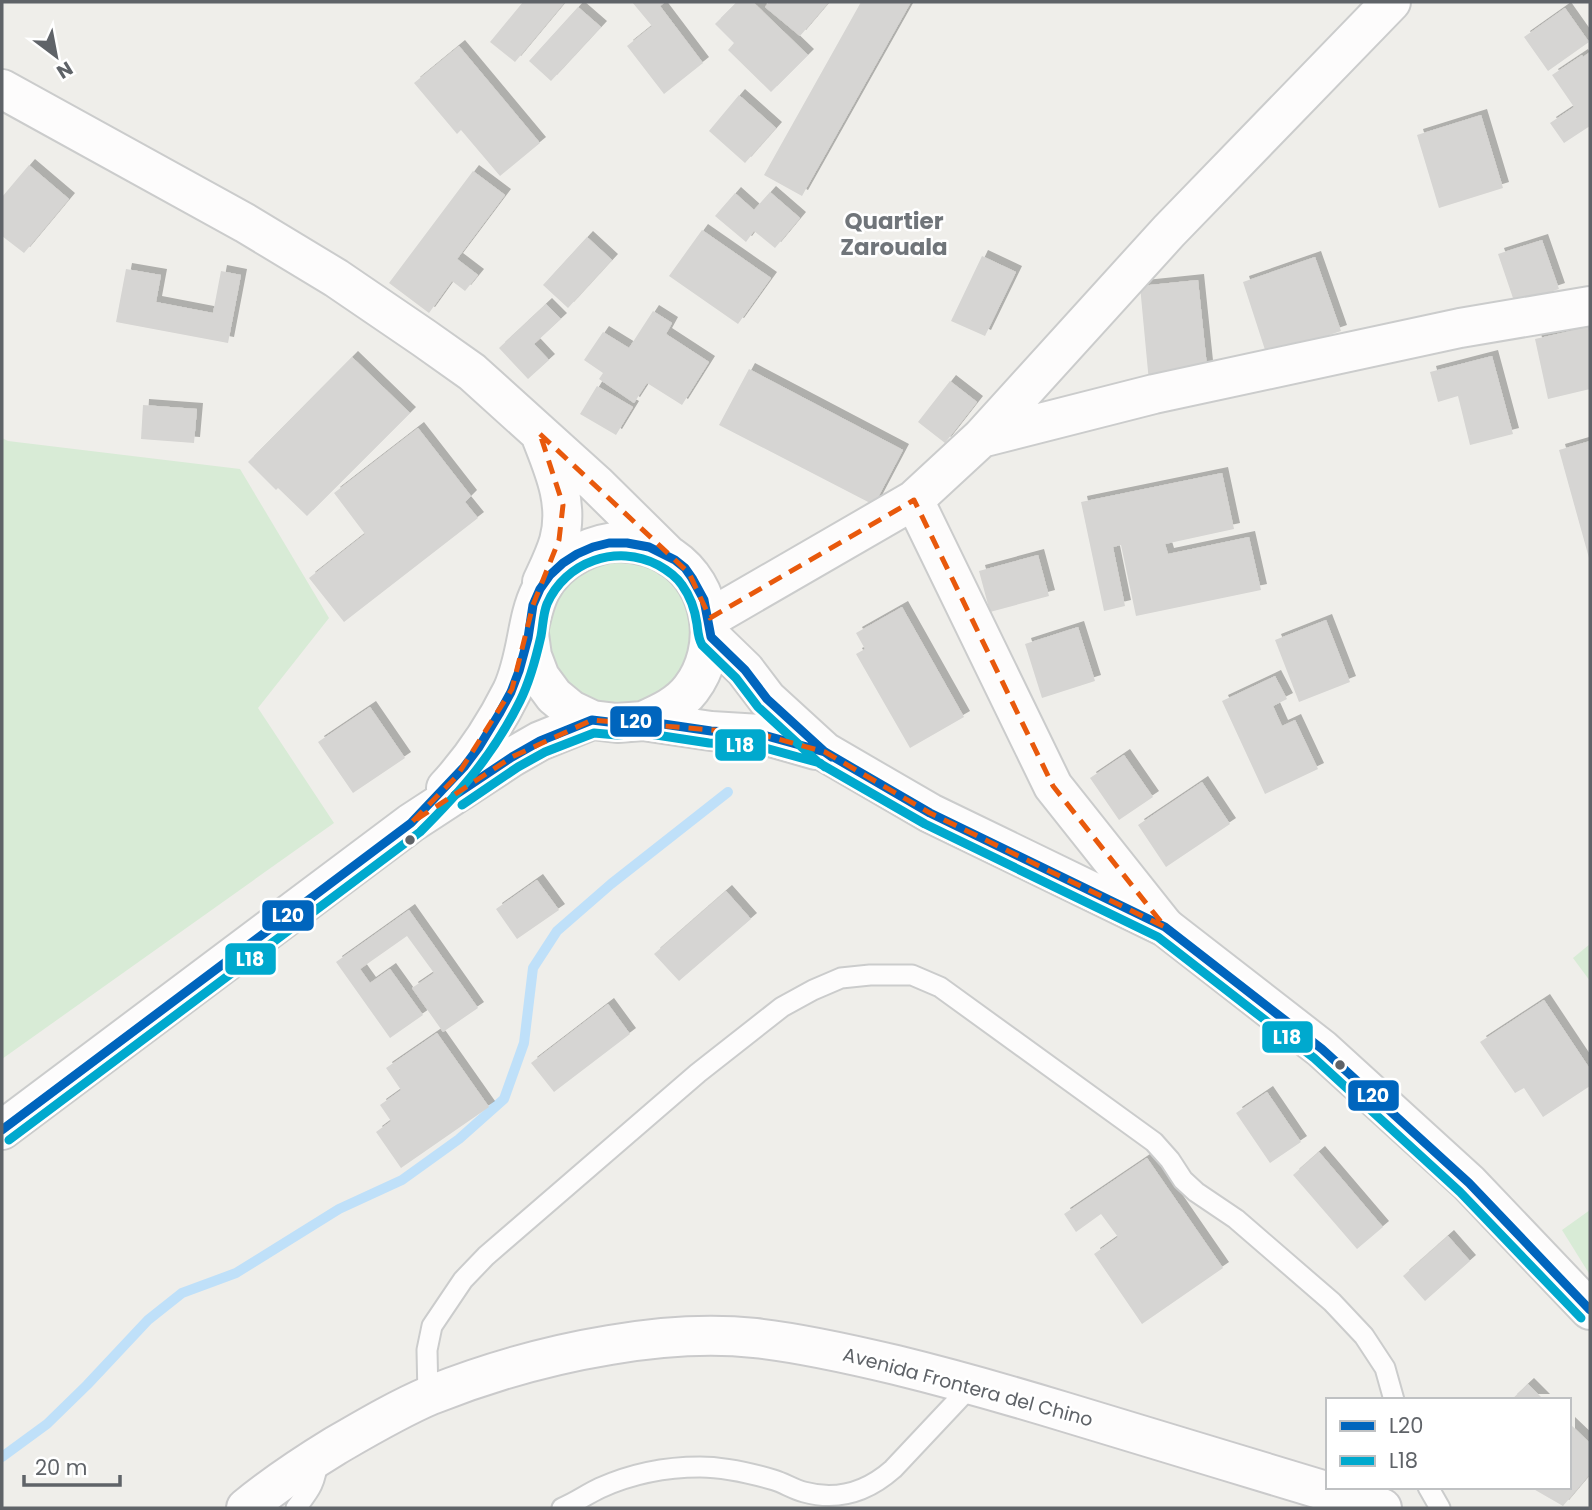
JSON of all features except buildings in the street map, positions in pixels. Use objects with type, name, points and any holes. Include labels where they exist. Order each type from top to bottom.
[{"type":"street","points":[[710,628],[914,500],[981,438],[1169,231],[1391,2]]},
{"type":"street","points":[[2,89],[245,223],[336,278],[472,372],[689,573],[703,594],[710,628],[705,666],[691,690],[669,709],[643,721]]},
{"type":"street","points":[[981,438],[1167,391],[1460,328],[1590,306]]},
{"type":"street","points":[[411,823],[457,776],[486,736],[512,690],[531,620],[559,540],[563,505],[556,474],[540,434]]},
{"type":"street","points":[[914,500],[1053,786],[1165,927]]},
{"type":"street","points":[[670,557],[645,545],[617,542],[590,547],[565,560],[545,580],[531,620],[532,656],[540,677],[554,696],[571,710],[592,720],[617,723],[643,721],[711,731],[760,734],[825,752]]},
{"type":"street","points":[[710,628],[767,699],[825,752],[930,813],[1165,927],[1322,1049],[1469,1183],[1590,1310]]},
{"type":"street","points":[[2,1130],[411,823],[512,757],[549,737],[592,720]]},
{"type":"street","name":"Avenida Frontera del Chino","points":[[246,1508],[318,1457],[428,1396],[535,1360],[644,1339],[694,1336],[752,1337],[801,1344],[973,1384],[1382,1508]]},
{"type":"lane","points":[[428,1396],[427,1350],[432,1326],[463,1280],[486,1256],[698,1073],[782,1007],[841,978],[912,975],[940,987],[1154,1142],[1183,1180],[1246,1228],[1332,1302],[1364,1336],[1385,1368],[1393,1398]]},
{"type":"lane","points":[[562,1508],[625,1478],[676,1468],[727,1469],[777,1481],[817,1495],[850,1494],[880,1480],[893,1469],[973,1384]]},
{"type":"lane","points":[[296,1508],[313,1486],[318,1457]]},
{"type":"lane","points":[[1429,1489],[1440,1508]]},
{"type":"highlighted area","points":[[540,434],[689,573],[710,618],[914,500],[1053,786],[1165,927],[930,813],[825,752],[760,734],[592,720],[512,757],[411,823],[457,776],[512,689],[533,605],[559,540],[563,505]]},
{"type":"green space","points":[[2,438],[8,441],[240,469],[329,618],[258,708],[334,823],[2,1059]]},
{"type":"green space","points":[[620,558],[649,564],[673,580],[689,604],[695,633],[689,662],[673,686],[649,702],[620,708],[591,702],[567,686],[551,662],[545,633],[551,604],[567,580],[591,564]]},
{"type":"green space","points":[[1590,944],[1590,981],[1573,958]]},
{"type":"green space","points":[[1590,1210],[1590,1275],[1562,1230]]},
{"type":"waterway","points":[[2,1457],[47,1424],[148,1320],[182,1293],[236,1273],[339,1209],[402,1180],[459,1139],[504,1099],[524,1043],[533,968],[557,931],[611,884],[728,792]]},
{"type":"transit line","name":"L20","points":[[2,1130],[411,823],[464,767],[499,714],[519,671],[533,605],[550,575],[563,563],[593,547],[609,543],[627,543],[649,547],[685,568],[704,600],[711,637],[745,670],[767,699],[825,752],[930,813],[1165,927],[1322,1049],[1469,1183],[1590,1310]]},
{"type":"transit line","name":"L18","points":[[9,1140],[420,832],[476,771],[510,720],[530,677],[547,604],[555,589],[579,567],[594,560],[626,556],[658,565],[677,579],[692,603],[702,645],[736,678],[758,707],[819,763],[925,824],[1158,937],[1314,1058],[1460,1192],[1581,1318]]},
{"type":"transit line","name":"L20","points":[[455,795],[540,741],[592,720],[617,723],[643,721],[711,731],[760,734],[825,752],[832,757]]},
{"type":"transit line","name":"L18","points":[[462,805],[545,752],[594,733],[643,733],[709,743],[758,746],[820,763],[825,767]]},
{"type":"district","name":"Quartier Zarouala","points":[[894,234]]}]
